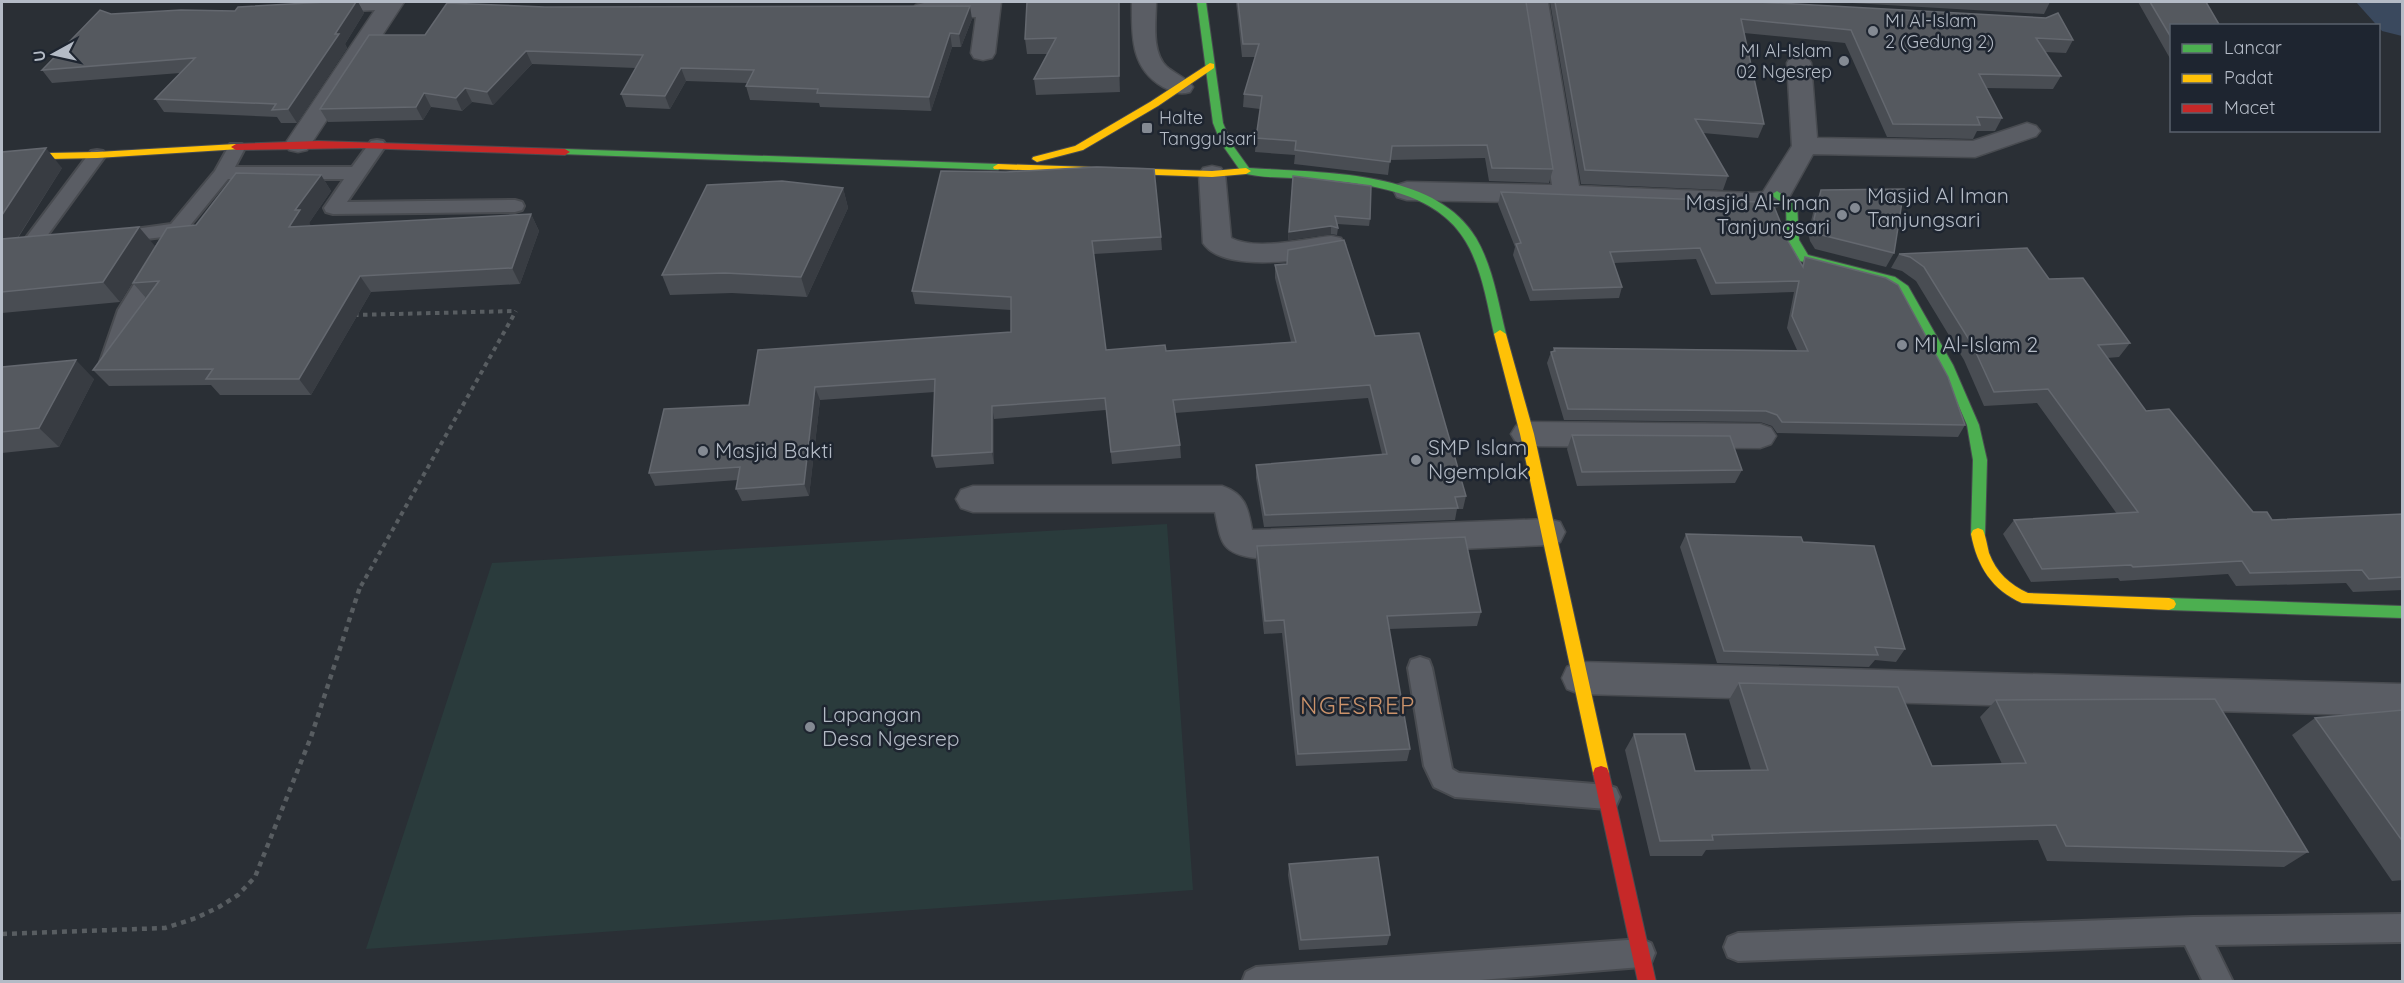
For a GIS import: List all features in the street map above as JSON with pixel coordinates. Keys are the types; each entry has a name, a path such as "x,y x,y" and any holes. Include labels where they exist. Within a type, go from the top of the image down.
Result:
{"main road":[{"path":"1201,2 1218,123 1226,143 1246,171"},
{"path":"972,167 1033,160 1079,148 1121,125 1210,66"},
{"path":"2,157 97,155 298,144 1212,174 1246,171 1358,181 1407,191 1439,206 1467,232 1480,258 1527,434 1647,981"},
{"path":"1777,195 1791,204 1792,243 1796,251 1804,258 1891,280 1904,288 1965,399 1979,448 1981,485 1977,529 1979,546 1984,562 2007,591 2027,599 2403,612"}],"street":[{"path":"297,7 392,2"},
{"path":"298,144 392,2"},
{"path":"1144,2 1145,48 1148,60 1155,71 1181,87"},
{"path":"1536,2 1568,194"},
{"path":"907,10 989,6 983,53"},
{"path":"1407,191 1568,194 1753,202 1771,199 1777,195 1805,146 1799,63"},
{"path":"1805,146 1975,149 2027,131"},
{"path":"1212,174 1217,243 1227,250 1248,253 1331,245"},
{"path":"1527,434 1760,436"},
{"path":"973,500 1222,499 1231,506 1232,526 1236,537 1241,542 1256,544 1548,532"},
{"path":"1580,678 2403,700"}],"lane":[{"path":"378,145 333,208 515,206"},
{"path":"108,369 128,310 177,229 223,173 236,148"},
{"path":"52,244 20,248 97,155"},
{"path":"223,173 358,173"},
{"path":"97,239 177,229"},
{"path":"1420,668 1437,766 1443,778 1455,785 1607,797"},
{"path":"1738,947 2193,930 2403,928"},
{"path":"2193,930 2219,981"},
{"path":"1256,981 1641,952"}],"path":[{"path":"2,934 165,928 196,918 219,907 238,895 255,877 311,737 363,579 516,311 351,315"}],"shaded area":[{"name":"Lapangan Desa Ngesrep","path":"1167,524 1193,890 366,949 492,563"}],"building":[{"path":"356,2 335,34 339,34 288,109 272,110 276,104 155,99 195,58 42,70 100,10 111,14 181,10 235,11 238,7"},
{"path":"1027,2 1119,2 1119,76 1034,79 1056,38 1025,39"},
{"path":"1238,2 1526,2 1553,169 1492,168 1487,145 1392,146 1390,162 1295,150 1296,141 1256,138 1262,96 1244,94 1259,44 1243,44"},
{"path":"1555,2 1758,2 2046,18 2058,13 2073,40 2036,38 2061,76 1979,74 2002,118 1977,117 1980,125 1893,124 1851,30 1741,19 1764,124 1695,119 1728,176 1585,170"},
{"path":"2150,2 2206,2 2219,24 2170,24 2170,36"},
{"path":"447,3 545,7 970,6 959,34 950,33 929,97 817,93 818,89 746,86 754,70 681,68 665,96 621,94 643,55 526,51 487,92 465,88 456,98 424,93 416,107 320,109 369,35 425,35"},
{"path":"46,148 2,215 2,152"},
{"path":"1097,167 1154,169 1161,237 1092,241 1106,350 1165,345 1166,351 1296,342 1275,265 1287,264 1288,250 1344,240 1375,336 1419,333 1466,496 1455,497 1458,508 1265,515 1256,465 1387,454 1370,385 1173,400 1180,445 1111,452 1105,398 992,406 992,452 932,456 935,379 815,387 804,484 736,489 740,467 649,473 664,409 749,405 758,350 1011,332 1011,297 912,291 941,171 1006,172"},
{"path":"236,173 321,175 295,210 300,210 289,227 531,214 512,268 360,276 299,379 206,379 213,369 93,370 159,281 133,283 167,228 196,225"},
{"path":"1293,176 1371,186 1370,219 1335,216 1338,228 1331,226 1289,232"},
{"path":"782,181 843,188 801,277 725,273 662,275 707,185"},
{"path":"1904,189 1894,253 1822,235 1817,227 1814,219 1821,190"},
{"path":"1501,192 1758,202 1771,199 1788,241 1803,267 1805,257 1886,278 1898,285 1948,377 1965,425 1782,422 1777,415 1766,411 1568,409 1551,352 1555,351 1554,348 1808,351 1792,316 1799,281 1716,283 1700,248 1610,252 1622,287 1533,290 1516,244 1521,243"},
{"path":"139,227 103,282 2,292 2,239"},
{"path":"2027,248 2049,279 2083,278 2130,343 2098,345 2146,411 2169,409 2253,512 2267,512 2272,520 2403,514 2403,577 2369,579 2362,570 2250,573 2242,561 2042,569 2014,520 2138,512 2048,389 1994,392 1973,346 1924,267 1910,257 1899,254"},
{"path":"76,360 39,428 2,432 2,367"},
{"path":"1572,435 1730,436 1742,470 1582,472"},
{"path":"1686,534 1801,537 1803,542 1874,546 1905,649 1875,647 1878,655 1724,651"},
{"path":"1465,537 1481,612 1387,616 1410,749 1298,754 1284,620 1265,621 1257,546"},
{"path":"1739,683 1898,687 1932,766 2026,763 1996,700 2215,699 2308,852 2066,846 2056,825 1712,835 1713,840 1660,841 1634,734 1685,734 1695,771 1768,770"},
{"path":"2403,710 2403,842 2315,718"},
{"path":"1378,857 1390,935 1301,940 1289,864"}],"waterway":[{"path":"2384,2 2402,19"}],"traffic: fast":[{"path":"1201,2 1218,123 1226,143 1246,171 1336,177 1369,182 1400,189 1428,201 1452,216 1476,249 1485,273 1500,334"},
{"path":"565,152 998,167"},
{"path":"1777,195 1791,204 1793,240 1804,258 1891,280 1904,289 1947,365 1973,425 1980,460 1978,534"},
{"path":"2169,604 2402,612"}],"traffic: slow":[{"path":"1037,159 1079,148 1154,104 1210,66"},
{"path":"2,157 97,155 236,147"},
{"path":"998,167 1212,174 1246,171"},
{"path":"1500,334 1527,434 1601,773"},
{"path":"1978,534 1987,565 1999,582 2027,599 2169,604"}],"traffic: jam":[{"path":"236,147 360,145 565,152"},
{"path":"1601,773 1647,982"}],"place":[{"name":"MI Al-Islam 2 (Gedung 2)","path":"1873,31"},
{"name":"MI Al-Islam 02 Ngesrep","path":"1844,61"},
{"name":"Halte Tanggulsari","path":"1147,128"},
{"name":"Masjid Al Iman Tanjungsari","path":"1855,208"},
{"name":"Masjid Al-Iman Tanjungsari","path":"1842,215"},
{"name":"MI Al-Islam 2","path":"1902,345"},
{"name":"Masjid Bakti","path":"703,451"},
{"name":"SMP Islam Ngemplak","path":"1416,460"},
{"name":"Lapangan Desa Ngesrep","path":"810,727"}],"district":[{"name":"NGESREP","path":"1358,706"}]}
